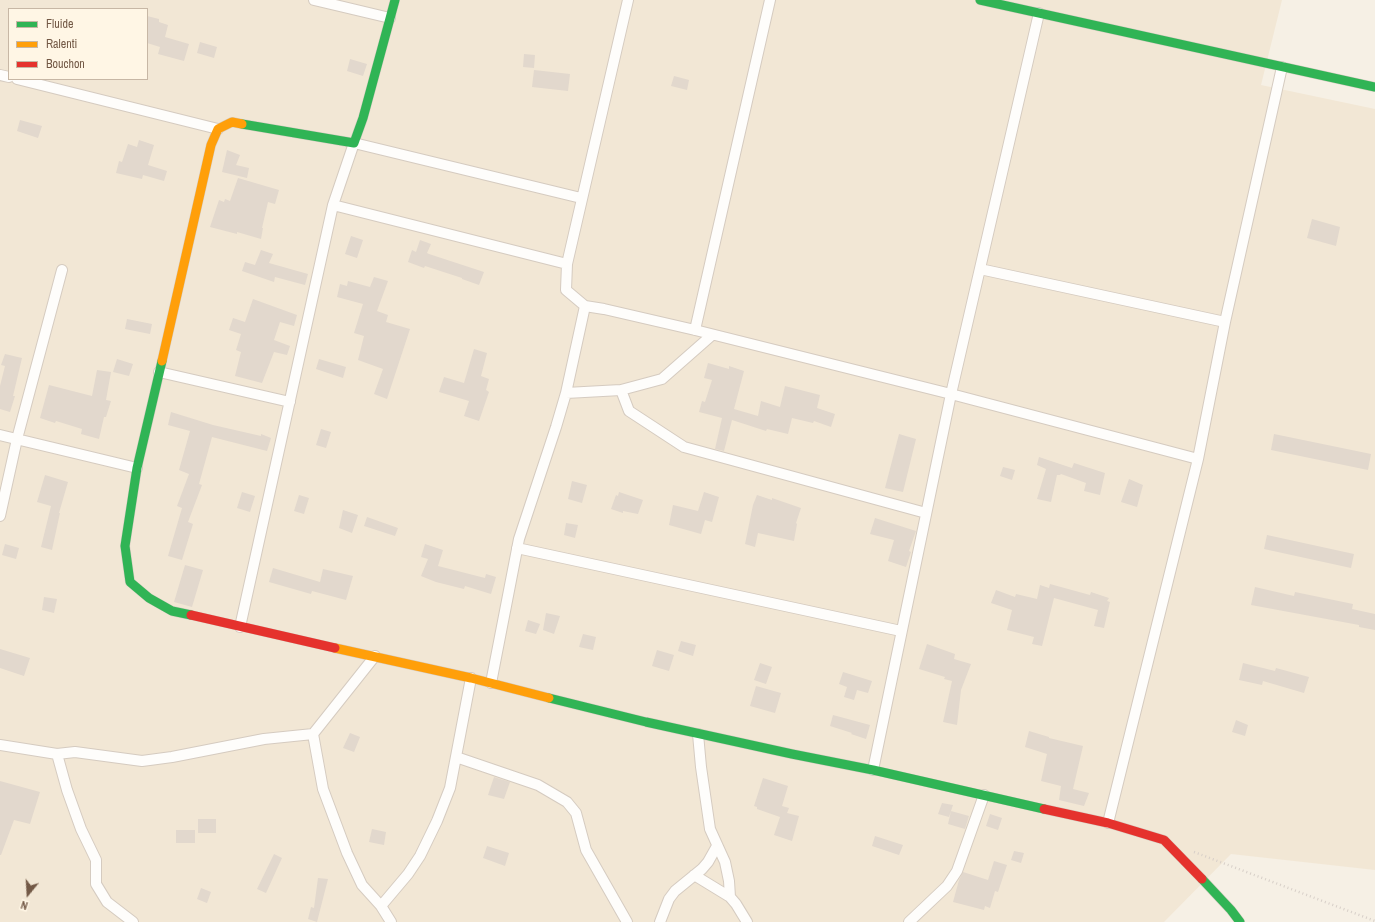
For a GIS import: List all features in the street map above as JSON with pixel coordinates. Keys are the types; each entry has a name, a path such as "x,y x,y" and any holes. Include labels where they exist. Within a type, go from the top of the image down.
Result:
{"main road":[{"path":"395,0 363,118 354,144 232,122 218,129 211,145 137,468 125,546 130,582 149,598 172,611 471,678 698,734 873,770 1108,823 1164,840 1231,910 1240,922"},
{"path":"980,0 1375,87"}],"street":[{"path":"314,0 390,18"},
{"path":"628,0 581,198 567,264 566,290 585,306 696,330 951,394 1198,459"},
{"path":"696,330 770,0"},
{"path":"873,770 951,394 1039,13"},
{"path":"1108,823 1198,459 1225,322 1282,67"},
{"path":"21,80 218,129"},
{"path":"240,627 333,205 354,144 581,198"},
{"path":"333,205 567,264"},
{"path":"980,269 1225,322"},
{"path":"0,516 17,439 62,270"},
{"path":"491,683 517,548 566,393 585,306"},
{"path":"566,393 621,390 662,379 712,335"},
{"path":"159,372 290,402"},
{"path":"621,390 629,411 684,447 926,513"},
{"path":"0,435 137,468"},
{"path":"517,548 901,631"},
{"path":"0,745 57,754 75,752 142,761 172,757 264,739 313,734 375,656"},
{"path":"381,906 408,874 428,840 450,788 471,678"},
{"path":"313,734 323,789 337,828 362,885 381,906 391,922"},
{"path":"698,734 699,754 710,829 725,862 729,881 730,898"},
{"path":"57,754 67,790 81,829 96,860 96,884 107,902 133,922"},
{"path":"456,757 538,785 567,802 576,813 586,850 627,922"},
{"path":"909,922 947,886 957,871 984,795"},
{"path":"660,922 669,899 675,891 708,862 717,846"},
{"path":"694,875 730,898 736,904 747,922"}],"path":[{"path":"1193,852 1375,921"}],"shaded area":[{"path":"0,0 1282,0 1261,85 1375,109 1375,870 1231,854 1164,922 0,922"}],"building":[{"path":"148,16 159,19 159,22 168,25 165,37 189,44 184,61 158,54 160,47 148,43"},
{"path":"200,42 217,47 214,58 197,53"},
{"path":"524,54 535,55 534,68 523,67"},
{"path":"350,59 367,64 363,76 347,71"},
{"path":"534,70 570,74 568,91 532,87"},
{"path":"674,76 689,80 687,90 671,86"},
{"path":"20,120 42,126 38,138 17,131"},
{"path":"139,140 154,145 148,165 167,171 164,181 143,175 142,179 116,173 119,161 122,162 128,144 137,147"},
{"path":"227,150 240,155 236,165 249,168 247,178 222,172"},
{"path":"238,178 279,190 275,204 268,202 261,239 237,232 237,234 210,227 219,200 224,202 225,199 230,201"},
{"path":"1312,219 1340,227 1336,246 1307,238"},
{"path":"351,236 363,240 357,258 345,254"},
{"path":"420,240 431,244 427,253 429,254 484,272 479,285 425,266 424,268 408,262 412,250 416,252"},
{"path":"261,250 273,254 269,263 308,274 305,285 275,277 274,282 242,271 245,262 255,265"},
{"path":"374,277 388,281 377,311 388,315 386,322 410,329 387,399 374,394 383,369 358,360 364,336 354,333 363,304 337,297 340,284 347,286 348,281 370,287"},
{"path":"253,299 297,315 294,326 280,322 274,340 290,346 287,355 274,352 262,383 235,376 241,352 236,350 241,334 229,330 233,318 245,322"},
{"path":"127,319 152,324 150,334 125,329"},
{"path":"474,349 487,353 481,376 489,379 486,390 489,392 479,421 464,416 469,401 439,392 444,377 464,383"},
{"path":"5,354 22,358 13,396 15,396 10,412 0,409 0,386 5,366 1,365"},
{"path":"117,359 133,364 129,376 113,372"},
{"path":"319,359 346,367 343,378 316,369"},
{"path":"708,363 729,369 729,366 744,371 734,409 758,416 761,401 780,407 785,386 820,395 817,408 835,414 831,427 814,421 813,423 792,418 788,434 767,429 766,431 732,420 724,451 715,449 722,418 699,412 702,401 705,402 712,380 704,378"},
{"path":"97,370 111,372 106,400 111,401 106,417 104,417 99,439 81,434 82,429 40,418 49,385 92,396"},
{"path":"171,412 213,425 261,436 261,434 271,438 267,451 212,437 199,484 202,485 188,522 193,524 182,560 168,556 182,508 177,506 189,474 179,470 190,431 168,425"},
{"path":"321,429 331,432 326,448 316,445"},
{"path":"899,434 916,439 903,492 885,488"},
{"path":"1274,434 1371,454 1368,470 1271,450"},
{"path":"1039,457 1072,468 1074,463 1105,473 1100,495 1084,491 1086,483 1061,474 1057,475 1051,502 1037,499 1046,469 1037,465"},
{"path":"1003,467 1015,470 1012,480 1000,476"},
{"path":"45,475 68,482 59,513 52,550 41,547 51,506 37,502"},
{"path":"1129,479 1143,485 1137,507 1121,502"},
{"path":"572,481 587,485 582,503 568,499"},
{"path":"242,492 255,496 250,512 237,508"},
{"path":"619,492 643,500 638,514 623,511 623,513 611,509 616,495 618,496"},
{"path":"704,492 719,497 712,522 705,520 701,534 669,525 673,505 698,511"},
{"path":"299,495 309,498 304,514 294,511"},
{"path":"757,495 772,500 772,498 801,508 796,523 794,541 758,533 755,547 745,544 753,505"},
{"path":"343,510 358,515 352,533 339,528"},
{"path":"367,517 398,528 395,536 364,526"},
{"path":"875,518 916,531 909,551 911,552 906,567 888,561 894,540 870,534"},
{"path":"566,523 578,525 575,538 564,535"},
{"path":"1267,535 1354,554 1351,568 1264,549"},
{"path":"5,544 19,548 16,559 2,555"},
{"path":"425,544 443,550 438,566 485,578 486,574 496,577 491,594 465,586 464,589 436,582 421,576 428,559 421,557"},
{"path":"185,565 203,570 192,607 174,602"},
{"path":"273,568 320,582 323,569 353,576 346,600 312,591 311,594 269,582"},
{"path":"1050,584 1090,595 1091,592 1109,598 1107,601 1110,602 1104,628 1094,626 1098,610 1054,598 1042,646 1032,644 1034,637 1007,630 1012,610 991,603 996,590 1015,597 1016,594 1037,599 1040,585 1049,588"},
{"path":"1255,587 1294,596 1295,592 1353,604 1352,609 1375,614 1375,630 1359,627 1359,625 1251,605"},
{"path":"44,597 57,599 54,613 42,610"},
{"path":"546,613 560,616 554,634 543,630"},
{"path":"528,620 540,624 536,634 525,631"},
{"path":"583,634 596,637 593,650 579,647"},
{"path":"681,641 696,645 693,656 678,651"},
{"path":"927,644 955,654 954,659 971,664 961,690 957,725 943,722 952,681 944,679 945,677 919,669"},
{"path":"0,649 30,658 24,676 0,668"},
{"path":"657,650 674,655 669,671 652,666"},
{"path":"760,663 772,667 766,684 754,680"},
{"path":"1243,663 1275,671 1276,668 1309,677 1304,693 1263,681 1262,685 1239,680"},
{"path":"843,672 872,681 868,693 857,690 854,700 844,697 847,687 839,684"},
{"path":"756,686 781,693 775,713 750,706"},
{"path":"833,715 870,725 866,739 830,726"},
{"path":"1236,720 1248,725 1245,736 1232,732"},
{"path":"1029,731 1049,738 1083,746 1073,789 1089,793 1084,806 1059,800 1061,786 1041,781 1047,754 1025,747"},
{"path":"350,733 360,737 354,752 343,748"},
{"path":"494,777 510,782 504,799 488,795"},
{"path":"763,778 788,786 782,806 789,808 787,813 799,816 792,841 774,835 780,817 757,809 757,807 754,806"},
{"path":"0,781 40,792 30,824 14,820 1,855 0,855"},
{"path":"942,803 953,805 949,817 938,814"},
{"path":"951,811 969,816 965,829 948,824"},
{"path":"990,814 1002,818 998,830 986,826"},
{"path":"198,819 216,819 216,833 198,833"},
{"path":"372,829 386,832 384,845 369,842"},
{"path":"176,830 195,830 195,843 176,843"},
{"path":"875,836 903,845 899,855 872,846"},
{"path":"487,846 509,853 505,866 483,858"},
{"path":"1014,851 1024,853 1021,863 1011,860"},
{"path":"274,854 282,858 266,893 257,889"},
{"path":"994,861 1007,865 998,892 995,891 990,908 985,906 984,910 953,902 959,880 963,872 988,880"},
{"path":"318,878 328,879 317,922 308,919 311,907 314,908"},
{"path":"201,888 211,892 207,903 197,899"}],"traffic: fast":[{"path":"242,124 354,143 363,118 395,0"},
{"path":"980,0 1375,87"},
{"path":"162,361 137,468 125,546 130,582 149,598 172,611 191,615"},
{"path":"549,698 646,722 873,770 1044,809"},
{"path":"1202,879 1231,910 1240,922"}],"traffic: slow":[{"path":"162,361 211,145 218,129 232,122 242,124"},
{"path":"335,648 471,678 549,698"}],"traffic: jam":[{"path":"191,615 335,648"},
{"path":"1044,809 1108,823 1164,840 1202,879"}]}
